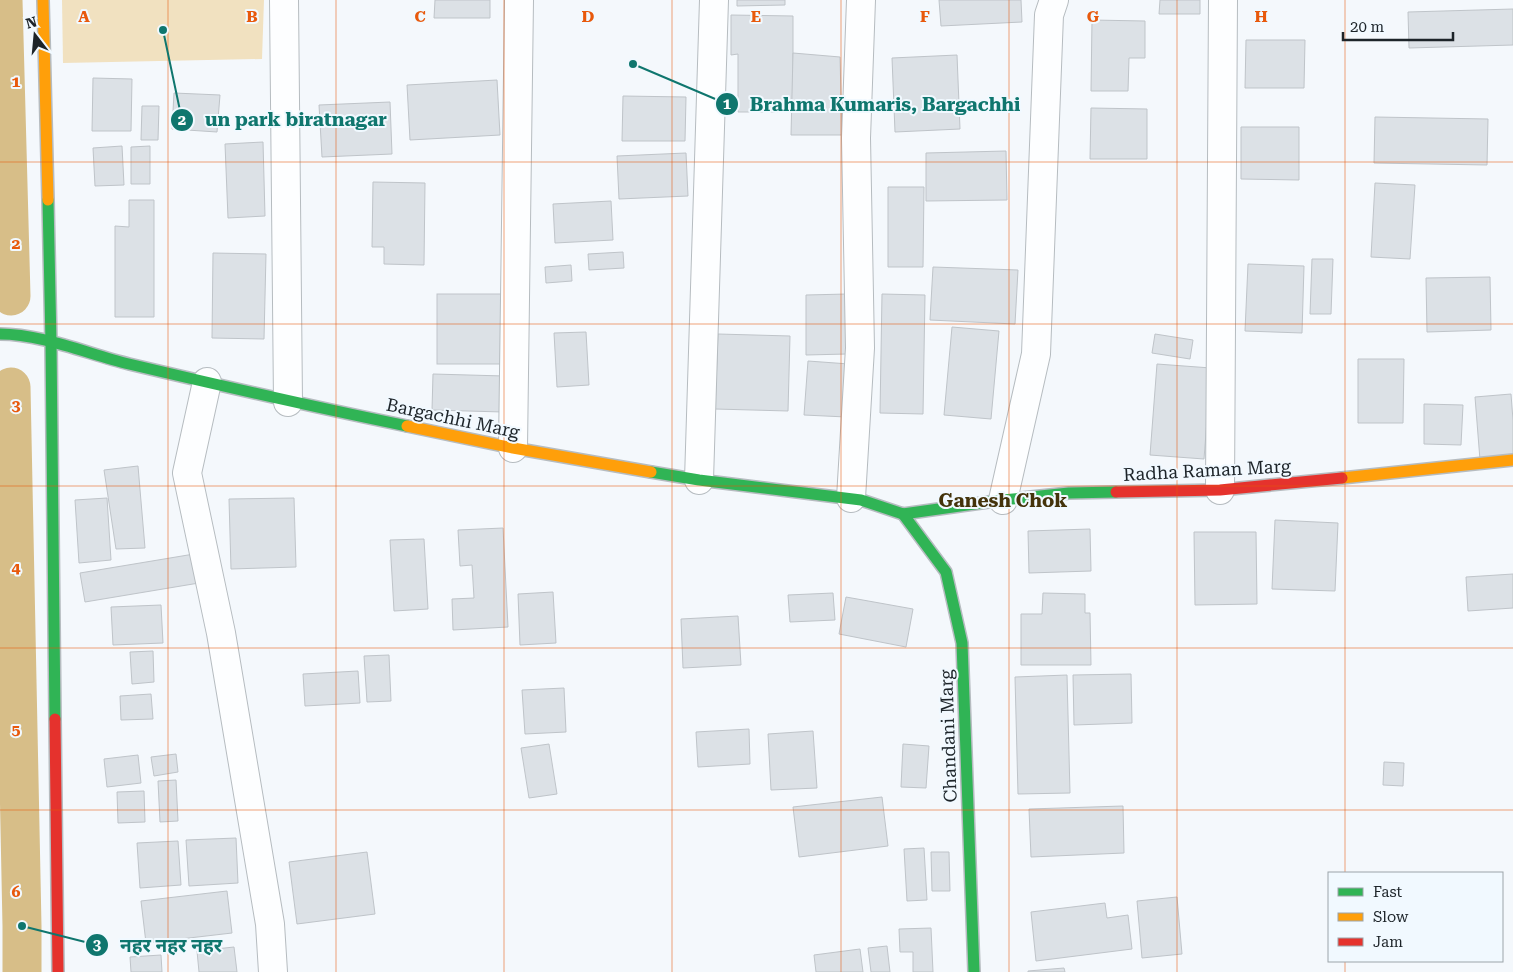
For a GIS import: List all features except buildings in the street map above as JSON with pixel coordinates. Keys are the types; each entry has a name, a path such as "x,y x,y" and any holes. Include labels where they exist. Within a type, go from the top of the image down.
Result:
{"street":[{"path":"43,0 51,343 58,972"},
{"path":"284,0 288,402"},
{"path":"513,448 519,0"},
{"path":"699,480 714,0"},
{"path":"851,498 860,348 856,138 861,0"},
{"path":"1003,500 1036,354 1048,15 1054,0"},
{"path":"1220,490 1223,0"},
{"name":"Bargachhi Marg","path":"0,334 21,334 288,402 513,448 699,480 851,498 903,514"},
{"path":"207,382 187,473 221,633 270,924 273,972"},
{"name":"Radha Raman Marg","path":"903,514 1070,493 1220,490 1513,460"},
{"name":"Chandani Marg","path":"903,514 946,572 962,643 974,972"}],"shaded area":[{"path":"62,0 264,0 262,59 63,63"}],"waterway":[{"path":"3,0 11,296"},
{"path":"11,387 22,972"}],"traffic: fast":[{"path":"48,200 55,719"},
{"path":"0,334 32,337 129,364 407,426"},
{"path":"651,472 699,480 861,500 903,514 1069,493 1116,492"},
{"path":"903,514 946,572 962,643 974,972"}],"traffic: slow":[{"path":"43,0 48,200"},
{"path":"407,426 513,448 651,472"},
{"path":"1342,478 1513,460"}],"traffic: jam":[{"path":"1116,492 1220,490 1342,478"},
{"path":"55,719 58,972"}],"place":[{"name":"un park biratnagar","path":"163,30"},
{"name":"Brahma Kumaris, Bargachhi","path":"633,64"},
{"name":"नहर नहर नहर","path":"22,926"}],"district":[{"name":"Ganesh Chok","path":"1003,500"}]}
